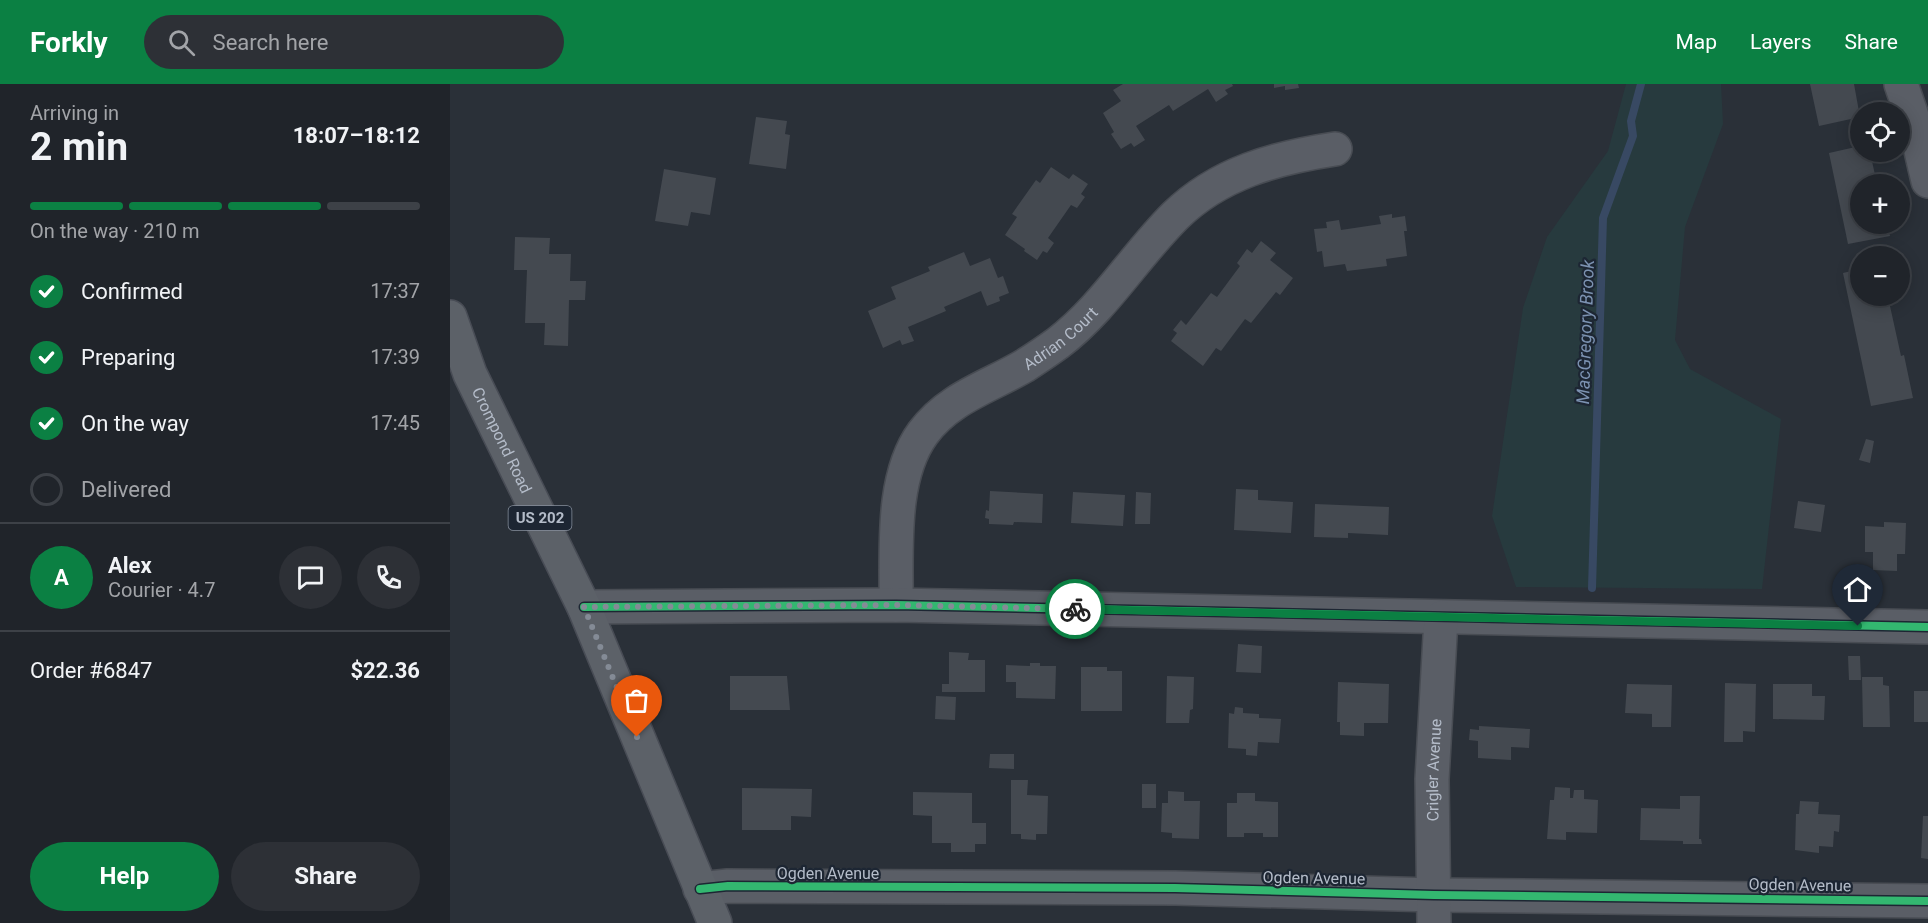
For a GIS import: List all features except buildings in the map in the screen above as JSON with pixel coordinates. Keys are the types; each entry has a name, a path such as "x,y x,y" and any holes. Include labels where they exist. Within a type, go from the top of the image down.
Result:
{"main road":[{"name":"Crompond Road","path":"450,316 470,374 584,607 716,923"}],"street":[{"path":"1901,84 1915,125 1928,181"},
{"name":"Adrian Court","path":"896,605 900,492 909,460 922,434 942,412 965,396 1024,366 1059,342 1120,281 1175,216 1203,192 1236,174 1267,162 1335,149"},
{"path":"584,607 896,605 1928,627"},
{"name":"Crigler Avenue","path":"1434,909 1432,778 1441,618"},
{"name":"Ogden Avenue","path":"700,889 728,886 1164,888 1434,909 1928,901"}],"green space":[{"path":"1626,84 1721,84 1723,124 1685,227 1675,340 1690,369 1781,419 1762,589 1516,587 1492,516 1523,308 1547,237 1608,151"}],"waterway":[{"name":"MacGregory Brook","path":"1592,588 1603,218 1633,136 1631,121 1641,84"}],"cycle path":[{"path":"584,607 896,605 1928,627"},
{"path":"700,889 728,886 1175,888 1434,895 1928,901"}],"way so far":[{"path":"637,737 584,607 896,605 1075,609"}],"route":[{"path":"1075,609 1858,626"}]}
